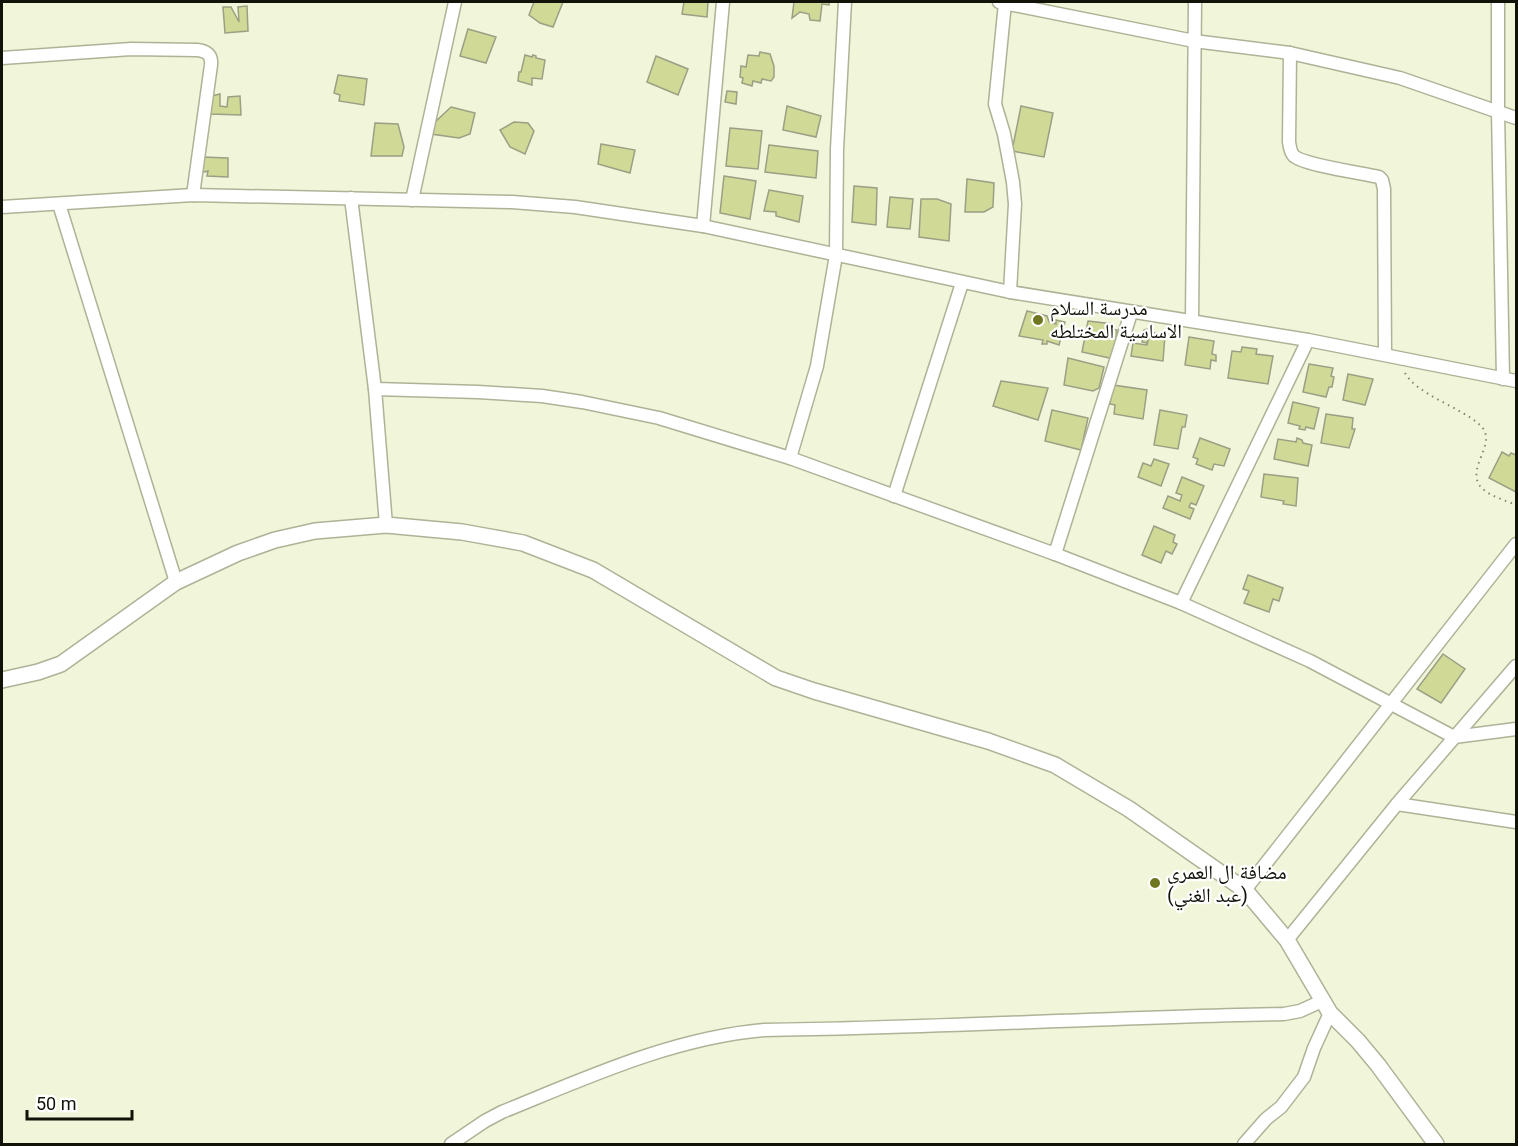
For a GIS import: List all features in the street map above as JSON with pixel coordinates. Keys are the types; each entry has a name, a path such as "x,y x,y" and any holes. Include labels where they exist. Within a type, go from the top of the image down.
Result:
{"street":[{"path":"412,200 455,2"},
{"path":"703,225 723,2"},
{"path":"790,458 817,366 836,255 837,148 845,2"},
{"path":"1010,292 1015,214 1014,182 995,104 1002,2 1194,41 1290,53 1400,78 1516,118"},
{"path":"1192,320 1195,2"},
{"path":"1498,2 1503,379"},
{"path":"2,58 131,49 197,50 207,53 210,56 211,65 194,195"},
{"path":"1290,53 1290,151 1294,156 1310,162 1379,177 1382,180 1384,189 1385,354"},
{"path":"2,207 194,195 539,203 703,225 962,283 1131,313 1192,320 1308,340 1516,381"},
{"path":"351,198 375,389 386,525"},
{"path":"59,204 176,582"},
{"path":"894,496 962,283"},
{"path":"1055,554 1131,313"},
{"path":"1181,603 1308,340"},
{"path":"375,389 542,396 659,418 790,458 1055,554 1181,603 1310,662 1393,703 1454,737 1516,729"},
{"path":"2,680 61,664 176,582 238,553 275,540 315,531 386,525 497,537 554,554 593,570 739,658 782,681 988,741 1054,765 1129,809 1245,890 1287,940 1326,1007 1378,1065 1434,1144"},
{"path":"1245,890 1516,544"},
{"path":"1287,940 1397,804 1516,666"},
{"path":"1397,804 1516,822"},
{"path":"451,1144 484,1121 502,1112 626,1063 678,1046 749,1031 1284,1014 1326,1007"},
{"path":"1244,1144 1295,1092 1304,1077 1326,1007"}],"path":[{"path":"1405,358 1407,378 1481,426 1486,435 1486,444 1478,464 1477,480 1487,492 1516,504"}],"building":[{"path":"534,2 563,2 553,27 540,23 529,15"},
{"path":"684,2 708,2 707,17 682,14"},
{"path":"794,2 829,2 829,5 822,4 820,21 810,20 809,14 800,12 792,18"},
{"path":"247,6 248,31 225,33 223,7 231,7 239,22 238,7"},
{"path":"468,29 496,37 486,63 460,56"},
{"path":"760,52 770,54 774,66 774,77 771,81 762,79 761,83 753,81 752,86 742,83 741,66 746,67 748,55 759,56"},
{"path":"525,55 532,57 533,55 545,60 542,79 532,78 532,85 518,81"},
{"path":"656,56 688,69 678,95 647,82"},
{"path":"338,75 367,79 364,105 339,101 340,95 334,93"},
{"path":"727,91 737,92 736,104 725,102"},
{"path":"220,94 220,106 227,107 228,97 240,96 241,115 210,114 211,96"},
{"path":"787,106 821,116 816,137 783,130"},
{"path":"1021,106 1053,113 1044,157 1012,151"},
{"path":"451,107 475,113 470,134 459,138 431,134 433,124"},
{"path":"514,122 528,123 534,131 525,154 510,147 500,130"},
{"path":"375,123 398,124 404,147 402,156 371,156"},
{"path":"730,128 762,131 758,169 726,166"},
{"path":"601,144 635,150 630,173 598,164"},
{"path":"769,145 818,151 816,178 765,172"},
{"path":"202,157 228,158 228,177 207,176 208,171 199,173"},
{"path":"724,176 756,181 750,219 720,213"},
{"path":"967,179 994,183 993,207 984,212 965,212"},
{"path":"854,186 877,188 876,225 852,222"},
{"path":"769,190 803,196 799,222 776,216 776,212 764,211"},
{"path":"890,197 913,199 910,229 887,227"},
{"path":"921,199 937,199 951,204 949,241 919,237"},
{"path":"1027,311 1047,316 1049,322 1056,324 1056,320 1065,322 1059,345 1047,341 1047,344 1042,344 1043,340 1019,336"},
{"path":"1088,321 1113,324 1112,329 1117,330 1114,359 1082,352"},
{"path":"1144,330 1149,331 1147,343 1142,342"},
{"path":"1150,332 1165,335 1163,361 1131,356 1133,343 1147,345"},
{"path":"1189,337 1214,341 1212,354 1216,355 1216,361 1211,360 1210,369 1185,365"},
{"path":"1242,347 1257,349 1256,354 1273,356 1268,384 1228,378 1232,351 1241,352"},
{"path":"1068,358 1104,367 1099,388 1093,391 1064,385"},
{"path":"1309,364 1333,368 1332,387 1329,387 1326,397 1303,392"},
{"path":"1348,374 1373,379 1365,405 1343,400"},
{"path":"1001,381 1048,388 1038,420 993,406"},
{"path":"1113,385 1147,390 1143,419 1114,414 1115,405 1110,404"},
{"path":"1293,402 1319,408 1314,429 1306,427 1305,430 1299,429 1300,426 1288,423"},
{"path":"1052,410 1088,418 1081,450 1045,441"},
{"path":"1160,410 1187,415 1178,449 1154,445"},
{"path":"1326,414 1353,418 1352,429 1355,429 1349,448 1321,443"},
{"path":"1200,438 1230,449 1224,466 1214,464 1212,470 1196,464 1198,459 1193,457"},
{"path":"1297,438 1303,443 1312,445 1308,466 1274,459 1278,439 1296,442"},
{"path":"1502,452 1509,456 1511,453 1516,455 1516,492 1489,478"},
{"path":"1154,459 1169,464 1161,486 1138,477 1143,463 1151,466"},
{"path":"1264,474 1298,478 1296,506 1283,504 1284,501 1261,497"},
{"path":"1182,477 1204,486 1196,505 1191,503 1189,507 1194,509 1190,519 1163,508 1168,496 1180,501 1182,495 1176,493"},
{"path":"1154,526 1175,535 1173,542 1177,544 1172,554 1166,551 1161,563 1142,555"},
{"path":"1248,575 1283,588 1279,601 1273,599 1269,612 1244,603 1249,591 1243,589"},
{"path":"1443,654 1465,669 1441,703 1417,689"}],"place":[{"name":"مدرسة السلام الاساسية المختلطه","path":"1038,320"},
{"name":"مضافة ال العمري (عبد الغني)","path":"1155,883"}]}
